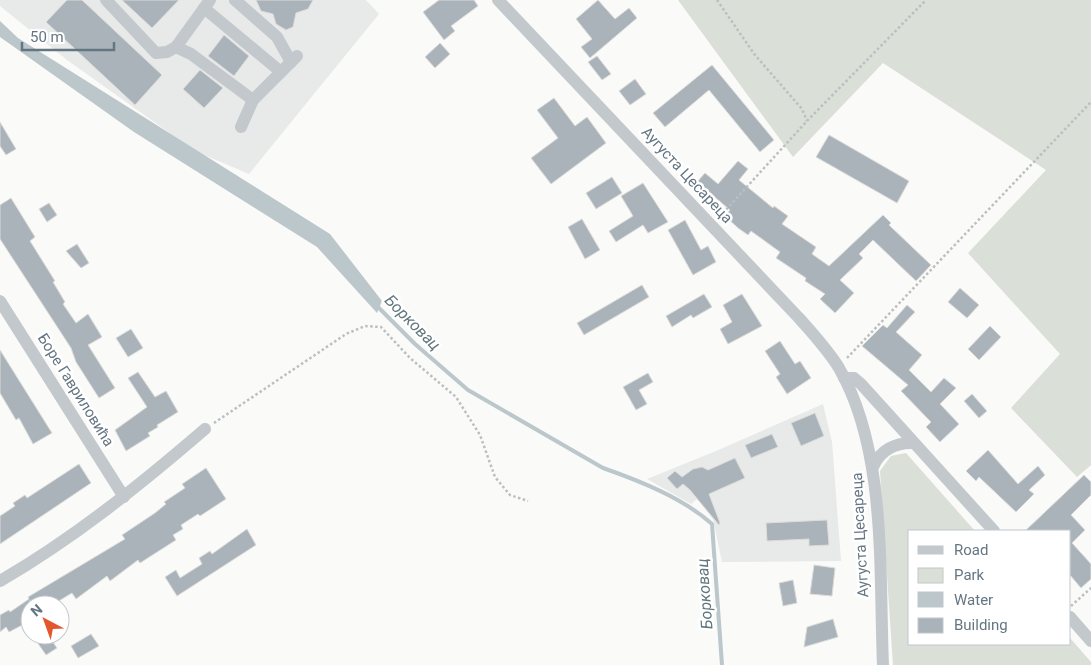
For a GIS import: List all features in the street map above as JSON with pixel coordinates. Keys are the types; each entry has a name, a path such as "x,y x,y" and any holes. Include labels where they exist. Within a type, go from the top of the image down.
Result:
{"street":[{"path":"106,0 156,52 167,52 176,47 207,4 281,72"},
{"path":"235,0 277,37 294,59 253,100 241,127"},
{"name":"Аугуста Цесареца","path":"498,0 809,329 842,374 861,419 873,467 883,665"},
{"path":"176,47 191,54 253,100"},
{"name":"Боре Гавриловића","path":"0,301 124,497"},
{"name":"Аугуста Цесареца","path":"842,374 854,378 861,384 993,530"},
{"path":"0,581 41,557 124,497 205,429"},
{"path":"873,467 887,449 900,444 914,444"},
{"path":"1071,618 1091,641"}],"path":[{"path":"717,0 755,55 802,109 807,121"},
{"path":"707,220 723,213 807,121 926,0"},
{"path":"842,374 856,347 1091,102"},
{"path":"205,429 338,339 356,329 373,325 386,330 410,358 456,397 480,435 495,477 510,495 528,501"},
{"path":"1071,606 1091,588"}],"shaded area":[{"path":"0,0 366,0 379,14 249,174 195,151 67,60 0,6"},
{"path":"823,404 832,442 841,561 722,562 713,519 697,499 691,504 647,479 716,451"}],"green space":[{"path":"678,0 1091,0 1091,465 1077,477 1011,408 1060,354 968,253 1046,170 883,63 793,157"},
{"path":"906,453 974,530 908,530 908,645 1071,645 1071,639 1091,662 1091,665 893,665 880,471 891,456"}],"water":[{"path":"0,21 18,38 330,234 382,301 377,313 317,247 134,132 0,37"}],"building":[{"path":"67,0 82,0 162,75 135,105 46,22"},
{"path":"122,0 179,0 152,28"},
{"path":"256,0 313,0 308,9 296,13 293,27 286,30 276,24 273,14 261,11"},
{"path":"439,0 474,0 478,6 451,26 455,31 444,40 423,12"},
{"path":"598,0 615,19 629,8 637,18 590,58 581,47 592,39 576,19"},
{"path":"224,35 249,56 234,76 208,56"},
{"path":"440,43 450,54 435,68 425,57"},
{"path":"597,56 611,74 602,80 588,62"},
{"path":"712,65 774,140 760,152 709,90 665,127 653,113"},
{"path":"200,70 223,88 204,108 183,89"},
{"path":"635,79 646,94 630,105 619,91"},
{"path":"554,98 575,126 587,117 606,143 551,184 531,158 558,138 537,110"},
{"path":"0,122 16,149 6,155 0,146"},
{"path":"829,135 909,181 897,203 816,157"},
{"path":"738,161 748,169 739,180 773,208 774,206 788,216 782,224 816,247 812,254 829,266 883,215 891,223 889,225 931,265 916,281 873,240 859,254 863,258 840,280 854,293 835,313 820,299 825,294 805,281 806,278 776,258 780,252 751,231 748,235 738,228 725,216 730,210 697,182 705,173 718,184"},
{"path":"612,177 622,193 596,209 586,193"},
{"path":"643,183 668,222 648,233 643,225 616,242 609,231 633,216 621,196"},
{"path":"11,198 35,237 30,241 55,281 53,282 65,302 63,304 76,323 88,314 102,337 88,345 115,388 99,398 76,362 71,348 0,239 0,205"},
{"path":"49,203 57,215 47,222 39,209"},
{"path":"582,219 600,250 585,259 568,227"},
{"path":"685,220 701,250 708,246 716,262 693,275 668,230"},
{"path":"77,244 89,263 81,268 66,251"},
{"path":"642,285 649,297 584,335 577,323"},
{"path":"960,288 979,305 967,318 948,302"},
{"path":"704,294 712,307 693,318 691,315 672,327 666,316"},
{"path":"742,294 762,326 728,344 720,329 732,322 723,305"},
{"path":"907,305 915,312 896,332 922,355 909,370 931,392 944,378 956,388 940,404 959,424 940,442 926,427 931,422 901,391 908,385 862,346 883,325 887,328"},
{"path":"990,326 1001,337 979,360 968,349"},
{"path":"131,329 143,348 128,357 116,338"},
{"path":"780,341 795,364 800,361 811,378 787,394 776,377 780,374 765,351"},
{"path":"0,350 52,433 33,444 19,418 16,420 0,393"},
{"path":"138,372 155,397 166,391 178,412 157,425 158,427 148,433 150,436 126,451 115,430 147,407 128,378"},
{"path":"648,373 653,382 639,390 647,404 636,410 623,387"},
{"path":"972,394 987,411 979,418 964,401"},
{"path":"815,413 824,436 801,446 791,423"},
{"path":"772,434 778,447 751,458 745,445"},
{"path":"988,450 1018,484 1038,466 1045,475 1029,490 1034,494 1016,512 979,477 976,481 966,471"},
{"path":"735,458 745,478 709,494 720,523 719,525 690,490 683,484 677,489 667,478 675,471 682,477 693,469 702,467 708,470"},
{"path":"79,464 91,483 0,544 0,516 15,506 13,503 25,495 27,498"},
{"path":"206,468 226,499 200,516 198,514 181,525 183,529 173,535 176,540 140,563 138,560 110,581 107,576 76,599 72,593 69,595 31,595 125,539 122,535 155,513 166,504 164,502 185,488 182,484"},
{"path":"1084,475 1091,482 1091,495 1071,515 1085,530 1072,543 1091,564 1091,579 1081,588 1071,576 1071,530 1026,530"},
{"path":"827,520 829,545 809,546 809,539 767,541 766,523"},
{"path":"247,529 256,545 177,596 165,577 176,570 180,578 202,564 199,558 210,551 212,554"},
{"path":"814,565 835,568 832,596 810,594"},
{"path":"793,580 797,603 783,606 779,583"},
{"path":"20,605 20,626 9,632 6,627 0,632 0,615 9,610 10,612"},
{"path":"833,619 838,637 804,647 807,627"},
{"path":"91,634 99,646 78,658 71,646"},
{"path":"39,645 55,645 57,648 46,655"}],"waterway":[{"name":"Борковац","path":"377,306 415,344 468,390 603,468 675,498 712,524 722,665"}]}
